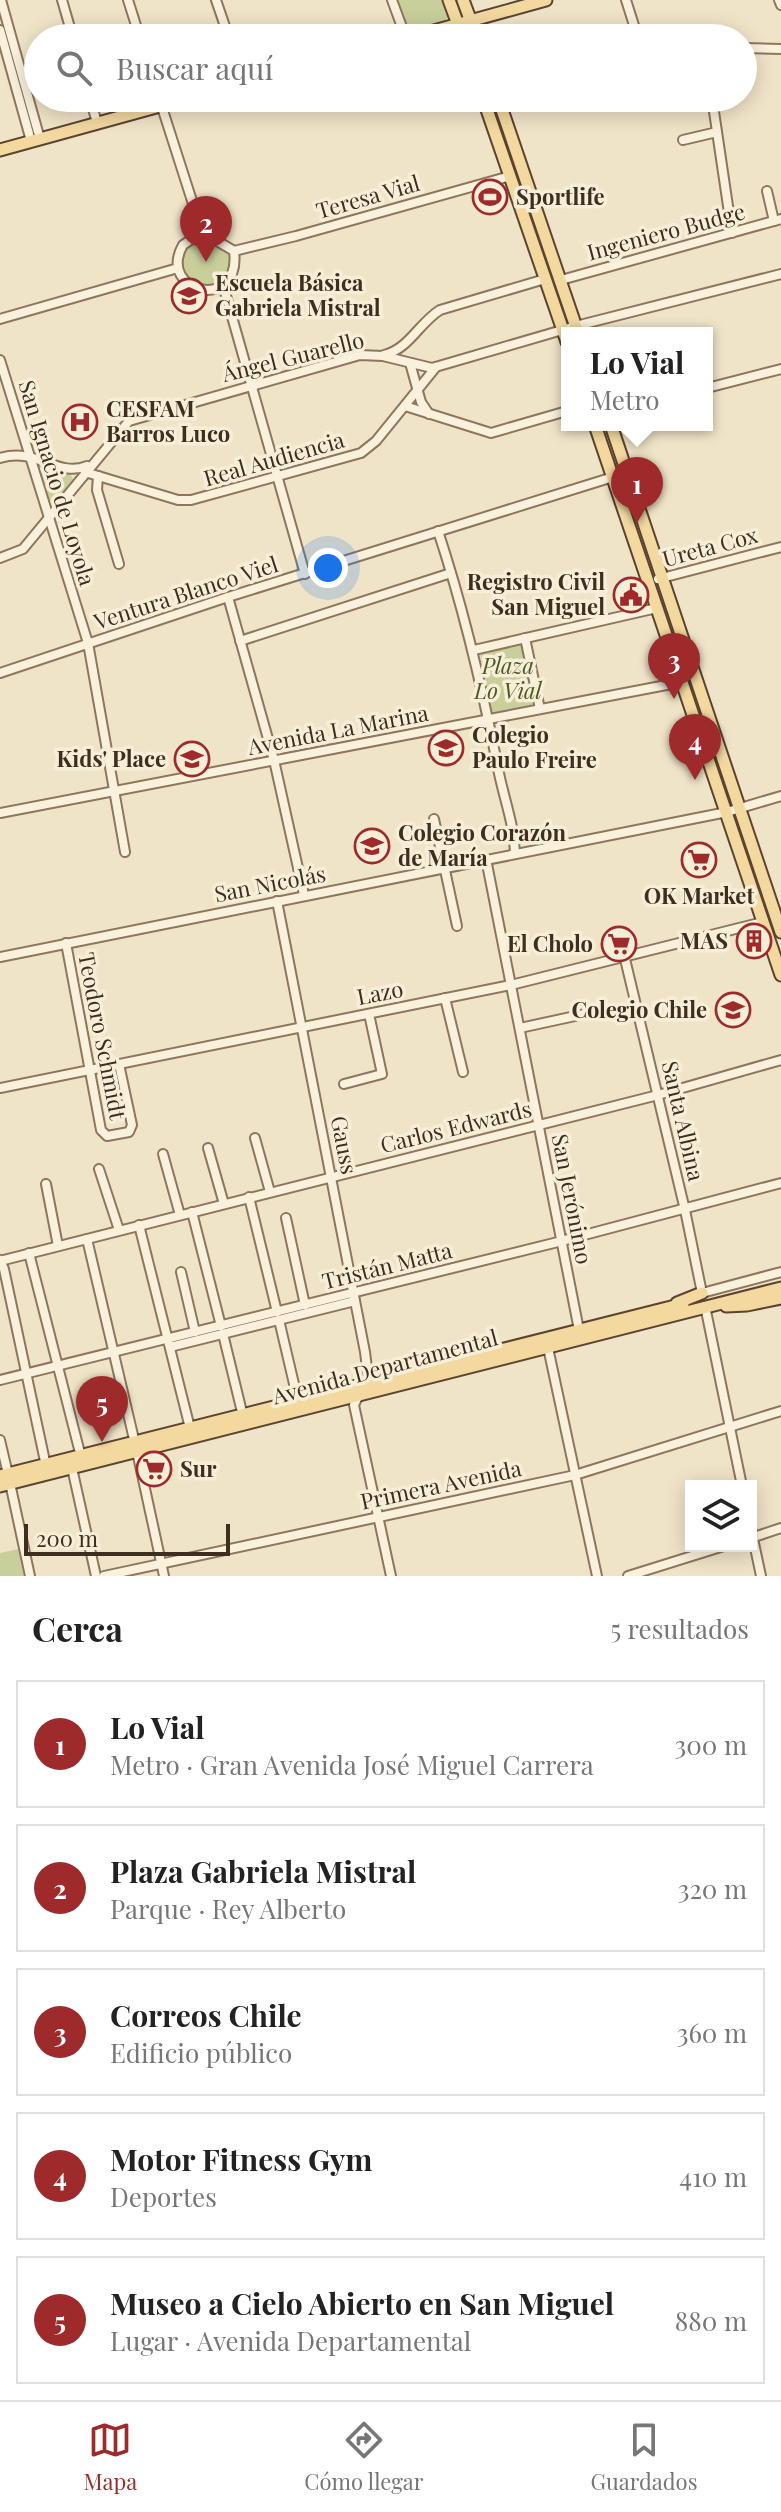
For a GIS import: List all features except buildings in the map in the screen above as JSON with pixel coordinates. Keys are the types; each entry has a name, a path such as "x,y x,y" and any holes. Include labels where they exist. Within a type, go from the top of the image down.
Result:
{"main road":[{"path":"449,0 458,24"},
{"path":"463,0 472,24"},
{"path":"461,24 546,0"},
{"path":"0,150 130,112"},
{"path":"488,112 562,327"},
{"path":"503,112 576,327"},
{"path":"510,176 526,182"},
{"path":"597,431 781,975"},
{"path":"613,431 781,932"},
{"name":"Avenida Departamental","path":"547,1342 579,1330 781,1281"},
{"name":"Avenida Departamental","path":"46,1469 72,1468 135,1443 781,1288"},
{"path":"660,1309 702,1293"},
{"path":"705,1306 747,1305 781,1298"},
{"name":"Avenida Departamental","path":"4,1480 190,1428 298,1401 361,1390"}],"street":[{"path":"1,0 24,92"},
{"path":"62,0 69,24"},
{"path":"128,0 136,24"},
{"path":"216,0 224,24"},
{"path":"392,0 401,24"},
{"path":"626,0 634,24"},
{"path":"0,30 24,103"},
{"path":"757,48 781,49"},
{"path":"27,112 36,140"},
{"path":"29,112 36,140"},
{"path":"94,112 97,123"},
{"path":"163,112 202,232 234,251 233,273 223,285 208,291 195,288 185,281 178,268 183,245 202,232"},
{"path":"714,112 732,233"},
{"path":"683,140 717,132"},
{"name":"Teresa Vial","path":"234,251 510,176"},
{"path":"767,191 778,220"},
{"name":"Ingeniero Budge","path":"561,280 778,220"},
{"path":"0,319 178,268"},
{"path":"588,327 781,274"},
{"name":"Ángel Guarello","path":"383,356 403,347 440,310 545,279"},
{"path":"223,285 305,574"},
{"path":"437,367 561,337"},
{"name":"Ángel Guarello","path":"85,472 129,421 360,355 383,356 429,368 437,367"},
{"name":"San Ignacio de Loyola","path":"0,360 88,643 125,852"},
{"path":"410,363 421,402 429,414"},
{"name":"Real Audiencia","path":"85,472 185,501 361,453 376,441 437,367"},
{"path":"713,386 781,369"},
{"path":"405,406 491,433 561,413"},
{"path":"0,458 28,455 69,470 74,474 76,483"},
{"path":"69,470 81,469 94,460 110,480"},
{"path":"0,558 23,549 85,472"},
{"path":"98,476 97,490 119,564"},
{"name":"Ventura Blanco Viel","path":"0,673 228,597 613,477"},
{"path":"438,531 474,650 512,826 515,853"},
{"name":"Ureta Cox","path":"648,582 781,547"},
{"path":"240,641 451,573"},
{"path":"228,597 274,760 304,895"},
{"path":"474,650 657,608"},
{"path":"525,638 540,709"},
{"name":"Avenida La Marina","path":"0,813 682,682"},
{"name":"San Nicolás","path":"0,957 727,812 781,796"},
{"path":"434,819 457,926"},
{"name":"San Jerónimo","path":"486,859 579,1330"},
{"name":"Gauss","path":"277,901 368,1371 354,1405 391,1576"},
{"name":"Lazo","path":"0,1088 511,985 625,959 763,922"},
{"name":"Teodoro Schmidt","path":"66,943 101,1130 103,1135 111,1137 129,1132 132,1125 119,1064"},
{"name":"Santa Albina","path":"625,959 702,1293"},
{"path":"445,998 463,1072"},
{"path":"520,1028 589,1013"},
{"path":"344,1084 382,1074 369,1014"},
{"name":"Carlos Edwards","path":"0,1260 658,1095 781,1060"},
{"path":"255,1138 270,1192"},
{"path":"208,1148 224,1204"},
{"path":"163,1154 180,1215"},
{"path":"99,1169 119,1230"},
{"name":"Tristán Matta","path":"0,1380 113,1352 169,1343 354,1297 781,1183"},
{"path":"46,1184 58,1246"},
{"path":"249,1197 298,1401"},
{"path":"192,1212 241,1408"},
{"path":"286,1218 305,1305"},
{"path":"139,1225 190,1428"},
{"path":"87,1239 164,1576"},
{"path":"29,1253 79,1449"},
{"path":"0,1260 46,1469"},
{"path":"181,1272 195,1332"},
{"path":"702,1293 781,1272"},
{"name":"Tristán Matta","path":"278,1316 305,1305 354,1297"},
{"path":"705,1306 741,1480"},
{"name":"Tristán Matta","path":"169,1343 195,1332 222,1330"},
{"path":"547,1342 597,1576"},
{"name":"Primera Avenida","path":"104,1576 575,1475 781,1411"},
{"path":"0,1440 4,1480 30,1576"},
{"path":"72,1468 96,1576"},
{"path":"757,1533 781,1528"},
{"path":"628,1576 705,1552"},
{"path":"756,1552 761,1576"}],"green space":[{"path":"396,0 443,0 449,16 445,20 431,24 405,24"},
{"path":"199,236 233,253 232,271 219,285 200,287 184,277 180,253"},
{"path":"37,463 70,474 73,479 52,507"},
{"name":"Plaza Lo Vial","path":"523,643 536,704 493,714 480,653"},
{"path":"18,1549 24,1576 0,1576 0,1553"}],"place":[{"name":"Sportlife","path":"490,197"},
{"name":"Plaza Gabriela Mistral","path":"206,262"},
{"name":"Escuela Básica Gabriela Mistral","path":"189,296"},
{"name":"CESFAM Barros Luco","path":"80,422"},
{"name":"Lo Vial","path":"637,523"},
{"name":"Registro Civil San Miguel","path":"631,595"},
{"name":"Correos Chile","path":"674,699"},
{"name":"Colegio Paulo Freire","path":"446,748"},
{"name":"Kids' Place","path":"192,759"},
{"name":"Motor Fitness Gym","path":"695,780"},
{"name":"Colegio Corazón de María","path":"372,846"},
{"name":"OK Market","path":"699,860"},
{"name":"MAS","path":"754,941"},
{"name":"El Cholo","path":"619,944"},
{"name":"Colegio Chile","path":"733,1010"},
{"name":"Museo a Cielo Abierto en San Miguel","path":"102,1442"},
{"name":"Sur","path":"154,1469"}]}
